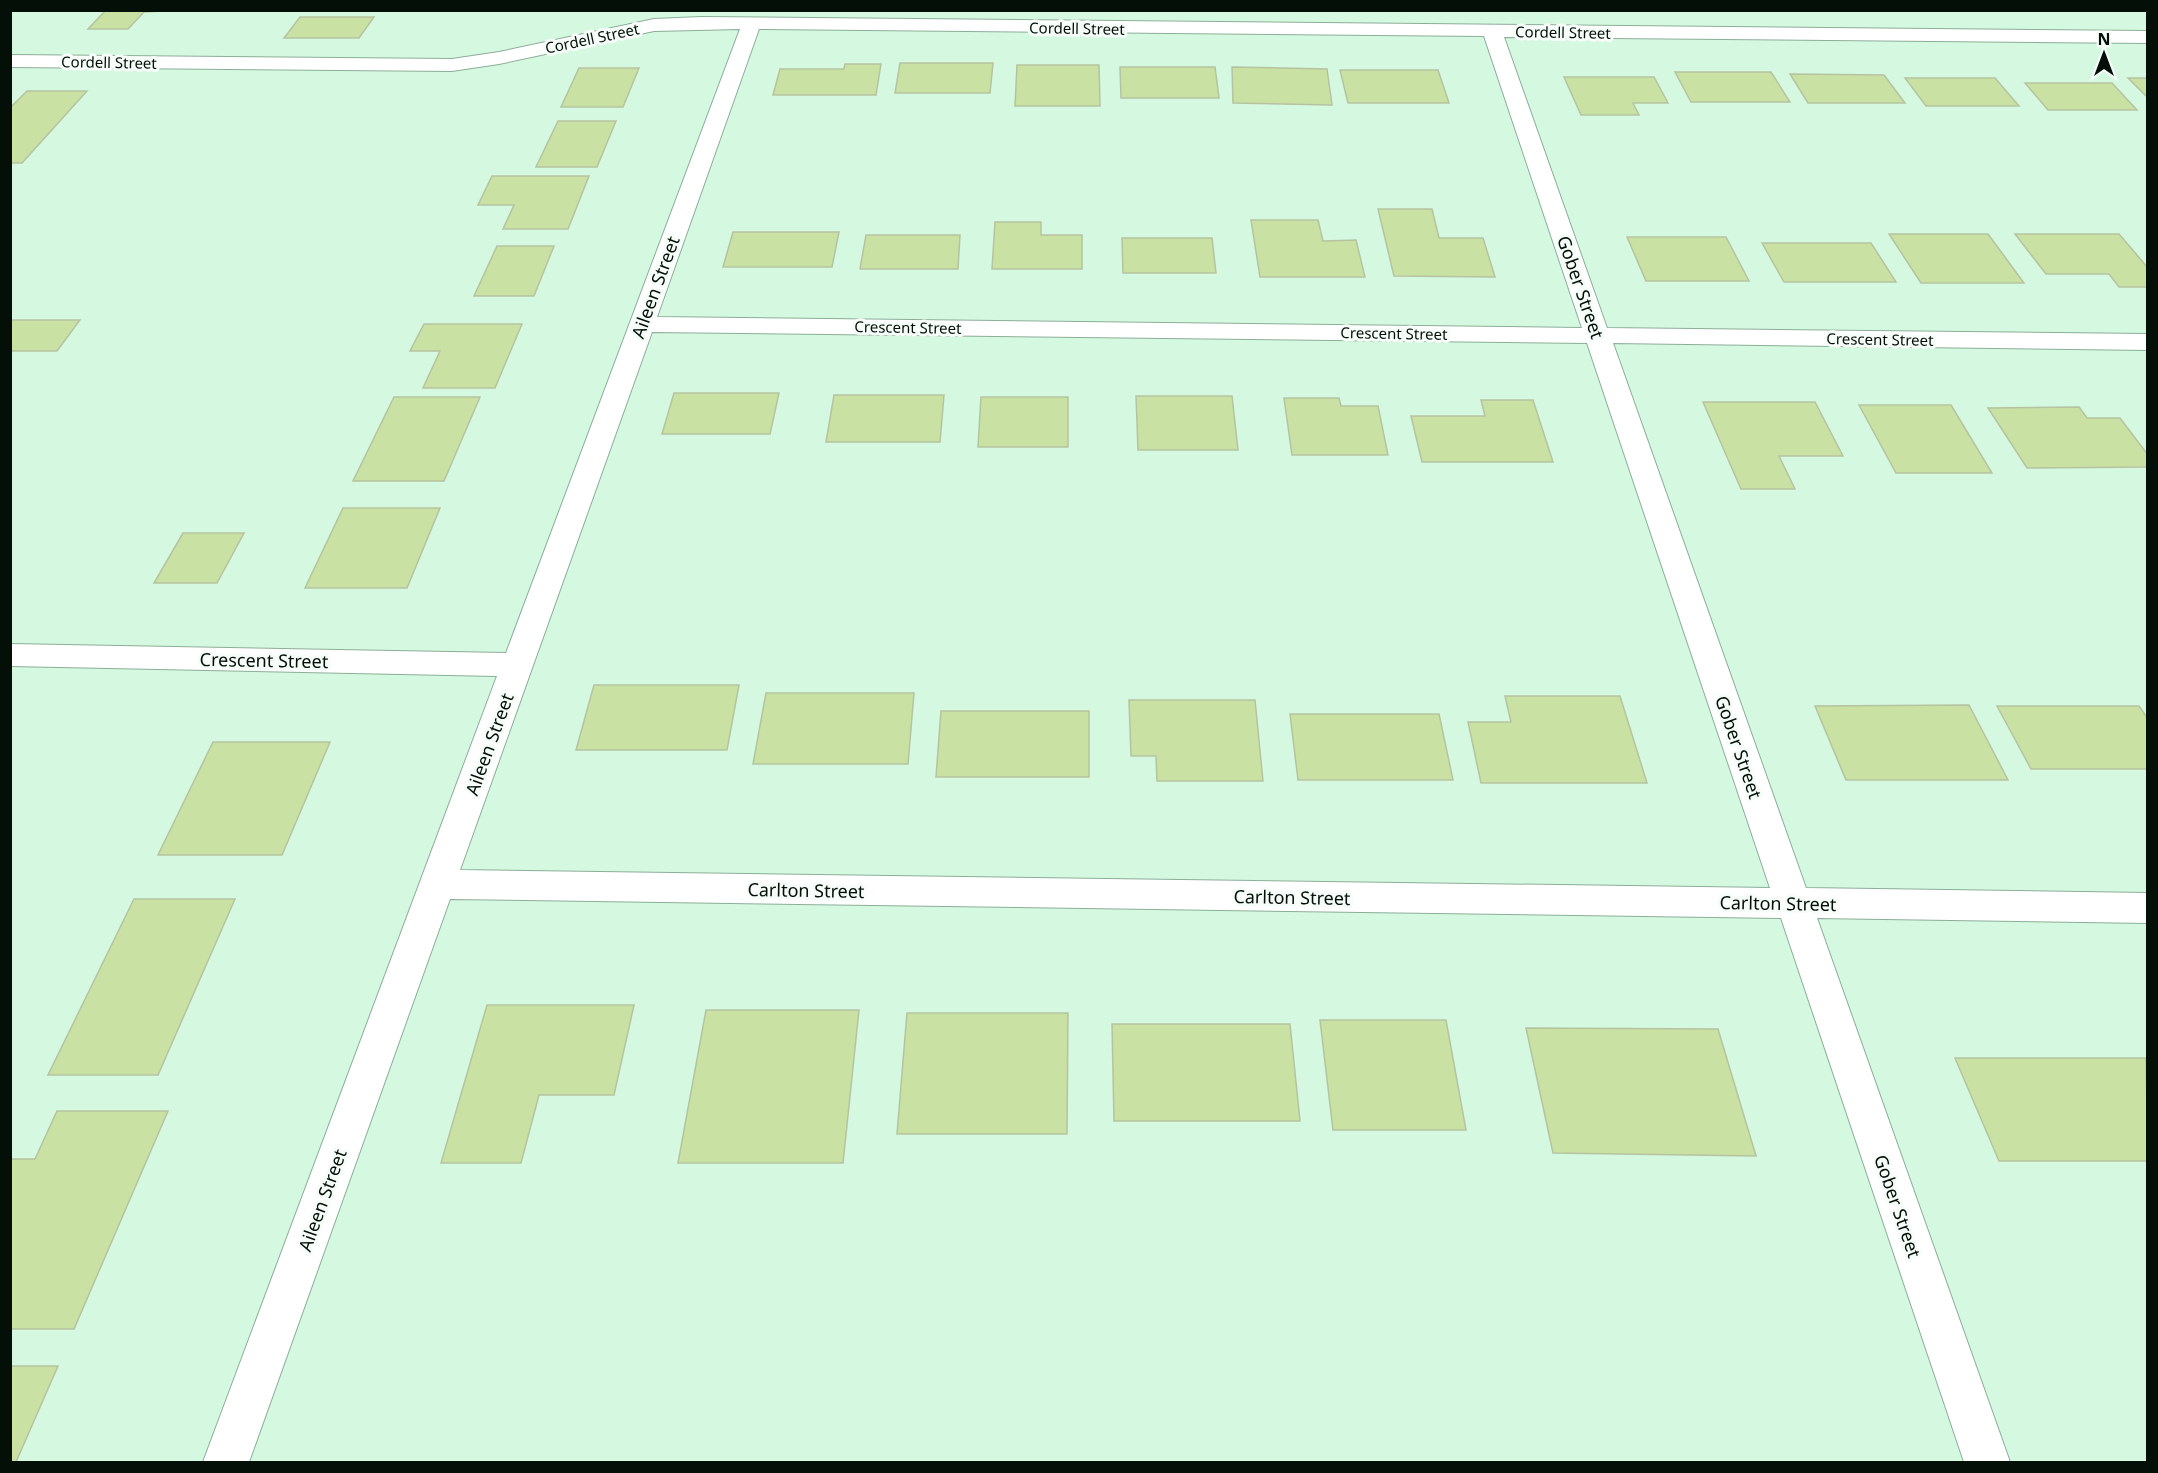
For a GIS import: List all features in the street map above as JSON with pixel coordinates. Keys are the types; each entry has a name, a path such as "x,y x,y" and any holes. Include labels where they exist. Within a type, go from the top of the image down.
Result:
{"street":[{"name":"Cordell Street","path":"10,61 452,65 499,58 654,25 701,23 2148,37"},
{"name":"Aileen Street","path":"226,1462 751,25"},
{"name":"Gober Street","path":"1492,31 1987,1462"},
{"name":"Crescent Street","path":"641,324 2148,342"},
{"name":"Crescent Street","path":"10,655 517,665"},
{"name":"Carlton Street","path":"437,884 2148,908"}],"building":[{"path":"106,10 182,10 144,12 128,29 88,29"},
{"path":"300,17 374,17 359,38 284,38"},
{"path":"900,63 993,63 990,93 895,93"},
{"path":"845,64 881,64 876,95 773,95 780,69 844,69"},
{"path":"1017,65 1099,65 1100,106 1015,106"},
{"path":"1120,67 1215,67 1219,98 1121,98"},
{"path":"1232,67 1327,69 1332,105 1233,103"},
{"path":"579,68 639,68 623,107 561,107"},
{"path":"1340,70 1438,70 1449,103 1348,103"},
{"path":"1675,72 1771,72 1790,102 1691,102"},
{"path":"1790,74 1884,75 1905,103 1808,103"},
{"path":"1564,77 1654,77 1668,103 1633,103 1639,115 1581,115"},
{"path":"1905,78 1995,78 2019,106 1926,106"},
{"path":"2128,78 2148,78 2148,98"},
{"path":"2025,83 2112,83 2137,110 2048,110"},
{"path":"27,91 87,91 22,163 10,163 10,108"},
{"path":"558,121 616,121 597,167 536,167"},
{"path":"492,176 589,176 568,229 503,229 514,205 478,205"},
{"path":"1378,209 1432,209 1439,238 1483,238 1495,277 1394,276"},
{"path":"1251,220 1318,220 1323,241 1356,240 1365,277 1260,277"},
{"path":"995,222 1041,222 1041,235 1082,235 1082,269 992,269"},
{"path":"733,232 839,232 832,267 723,267"},
{"path":"1889,234 1988,234 2024,283 1921,283"},
{"path":"2015,234 2119,234 2148,268 2148,287 2119,287 2109,274 2046,274"},
{"path":"866,235 960,235 958,269 860,269"},
{"path":"1627,237 1726,237 1749,281 1646,281"},
{"path":"1122,238 1212,238 1216,273 1123,273"},
{"path":"1762,243 1871,243 1896,282 1784,282"},
{"path":"497,246 554,246 534,296 474,296"},
{"path":"10,320 80,320 57,351 10,351"},
{"path":"424,324 522,324 495,388 423,388 440,351 410,351"},
{"path":"674,393 779,393 770,434 662,434"},
{"path":"834,395 944,395 940,442 826,442"},
{"path":"1136,396 1232,396 1238,450 1138,450"},
{"path":"394,397 480,397 444,481 353,481"},
{"path":"981,397 1068,397 1068,447 978,447"},
{"path":"1284,398 1339,398 1341,406 1378,406 1388,455 1292,455"},
{"path":"1481,400 1533,400 1553,462 1422,462 1411,416 1485,416"},
{"path":"1703,402 1815,402 1843,456 1779,456 1795,489 1741,489"},
{"path":"1859,405 1951,405 1992,473 1896,473"},
{"path":"2079,407 2087,418 2120,418 2148,455 2148,467 2027,468 1988,408"},
{"path":"343,508 440,508 407,588 305,588"},
{"path":"183,533 244,533 217,583 154,583"},
{"path":"594,685 739,685 727,750 576,750"},
{"path":"766,693 914,693 908,764 753,764"},
{"path":"1505,696 1620,696 1647,783 1481,783 1468,722 1511,722"},
{"path":"1129,700 1255,700 1263,781 1157,781 1156,756 1131,756"},
{"path":"1969,705 2008,780 1846,780 1815,706"},
{"path":"1997,706 2139,706 2148,719 2148,769 2031,769"},
{"path":"941,711 1089,711 1089,777 936,777"},
{"path":"1290,714 1439,714 1453,780 1298,780"},
{"path":"213,742 330,742 282,855 158,855"},
{"path":"134,899 235,899 158,1075 48,1075"},
{"path":"487,1005 634,1005 614,1095 539,1095 521,1163 441,1163"},
{"path":"706,1010 859,1010 843,1163 678,1163"},
{"path":"907,1013 1068,1013 1067,1134 897,1134"},
{"path":"1320,1020 1446,1020 1466,1130 1333,1130"},
{"path":"1112,1024 1290,1024 1300,1121 1114,1121"},
{"path":"1526,1028 1718,1029 1756,1156 1553,1153"},
{"path":"1955,1058 2146,1058 2148,1161 1999,1161"},
{"path":"57,1111 168,1111 74,1329 10,1329 10,1159 35,1159"},
{"path":"10,1366 58,1366 16,1462 10,1462"}]}
